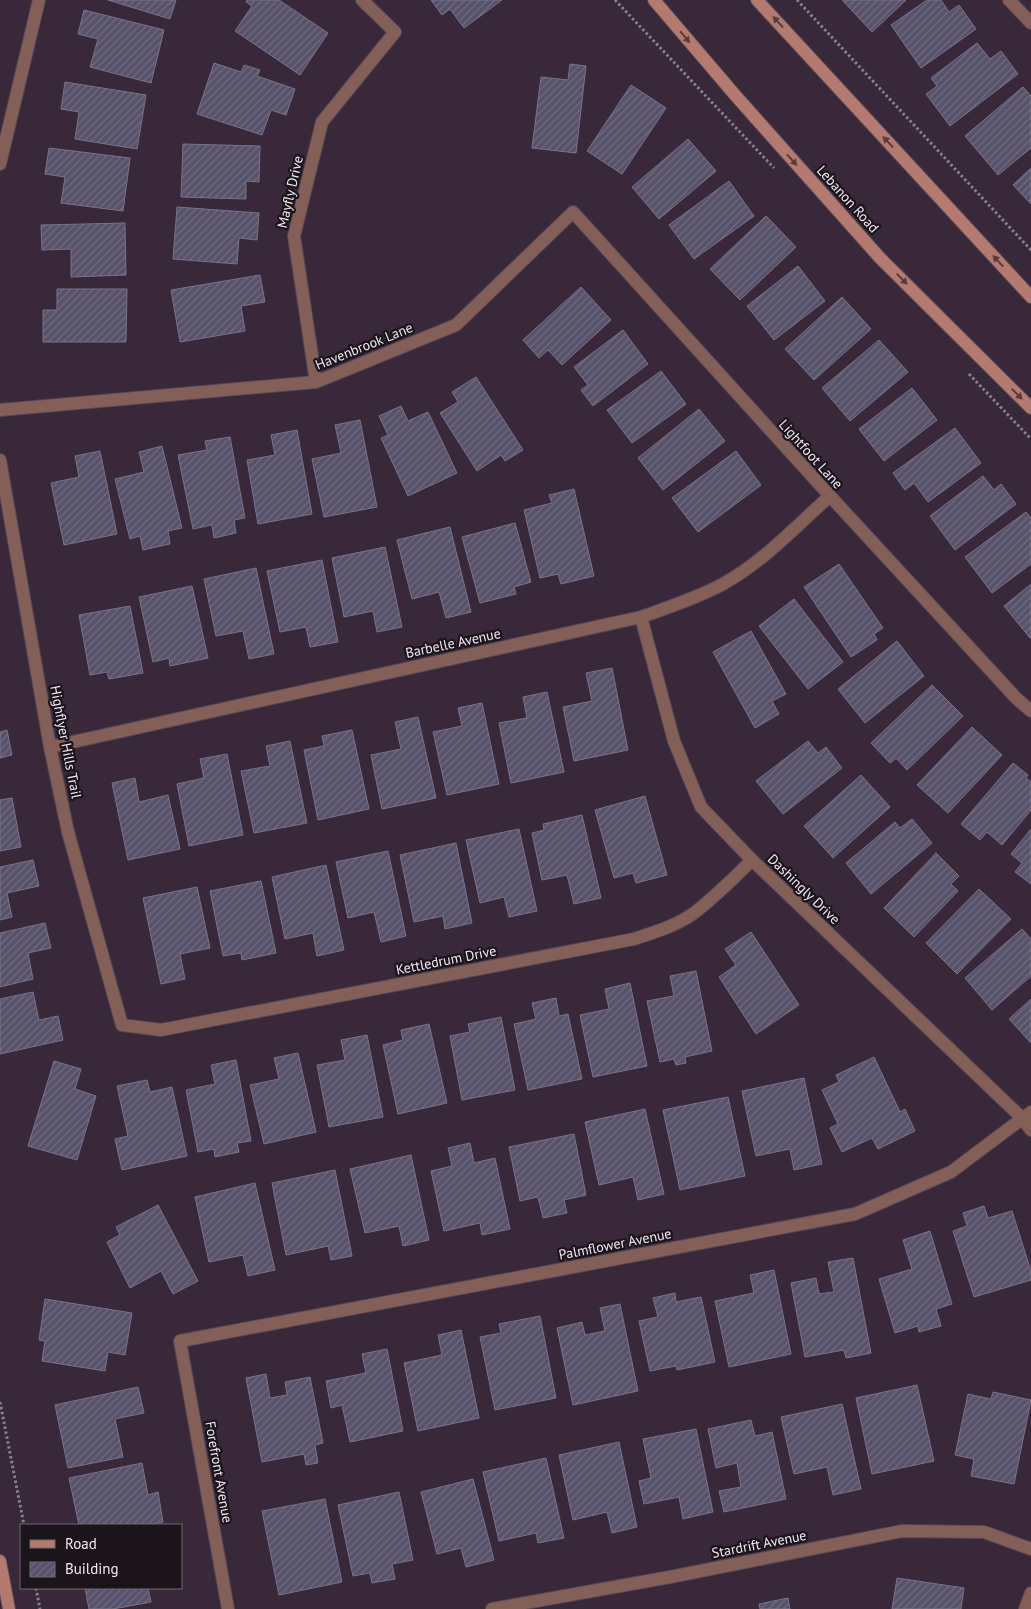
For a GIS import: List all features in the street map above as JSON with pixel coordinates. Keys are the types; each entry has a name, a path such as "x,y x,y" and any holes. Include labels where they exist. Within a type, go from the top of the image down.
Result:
{"main road":[{"name":"Lebanon Road","path":"654,0 735,95 880,258 1031,408"},
{"path":"757,0 1031,297"},
{"path":"0,1561 9,1609"}],"street":[{"path":"0,164 39,0"},
{"name":"Mayfly Drive","path":"316,382 294,236 322,122 394,32 362,0"},
{"path":"1009,0 1031,24"},
{"name":"Havenbrook Lane","path":"0,410 316,382 456,325 573,212"},
{"name":"Lightfoot Lane","path":"573,212 830,496 1016,698 1031,711"},
{"name":"Highflyer Hills Trail","path":"0,460 50,747 68,832 122,1025"},
{"name":"Barbelle Avenue","path":"50,747 641,617 692,599 724,583 756,562 830,496"},
{"name":"Dashingly Drive","path":"641,617 674,741 700,807 752,860 1027,1115 1031,1130"},
{"name":"Kettledrum Drive","path":"122,1025 161,1030 634,939 665,929 693,914 720,892 752,860"},
{"name":"Palmflower Avenue","path":"180,1341 855,1214 951,1172 1027,1115"},
{"name":"Forefront Avenue","path":"180,1341 228,1609"},
{"name":"Stardrift Avenue","path":"492,1609 670,1577 902,1531 984,1532 1031,1549"},
{"path":"1025,1609 1031,1593"}],"path":[{"path":"797,0 1031,250"},
{"path":"0,1402 24,1524"},
{"path":"36,1589 40,1609"}],"building":[{"path":"108,0 176,0 170,19"},
{"path":"247,0 279,0 328,33 300,75 235,31 252,6 246,2"},
{"path":"431,0 502,0 464,28 450,9 442,15"},
{"path":"842,0 906,0 872,32"},
{"path":"927,0 941,0 949,12 959,5 976,29 921,68 891,25"},
{"path":"84,10 164,30 151,83 90,67 98,39 78,34"},
{"path":"977,43 990,59 1001,51 1018,74 950,126 926,94 937,86 931,78"},
{"path":"214,63 241,72 244,65 260,70 257,76 295,89 286,115 271,110 262,135 197,114"},
{"path":"570,64 586,66 576,153 532,148 541,77 568,80"},
{"path":"65,82 146,95 137,149 75,139 79,112 61,109"},
{"path":"631,85 666,108 622,174 587,151"},
{"path":"1023,87 1031,96 1031,148 998,175 965,136"},
{"path":"688,139 716,171 659,219 632,187"},
{"path":"183,144 260,146 259,182 246,181 246,199 181,197"},
{"path":"49,148 130,158 123,211 61,203 65,177 45,174"},
{"path":"1031,168 1031,204 1013,185"},
{"path":"729,181 754,216 694,259 669,225"},
{"path":"177,207 259,213 257,240 239,238 237,264 173,259"},
{"path":"766,216 796,247 740,300 710,269"},
{"path":"125,223 126,275 71,277 71,249 42,250 41,225"},
{"path":"798,266 825,301 774,340 747,306"},
{"path":"260,275 265,302 241,306 245,331 180,342 171,290"},
{"path":"581,287 611,320 562,365 548,350 539,358 523,340"},
{"path":"57,289 127,289 126,342 43,342 43,310 57,310"},
{"path":"842,297 871,329 814,380 785,349"},
{"path":"623,330 648,364 593,406 581,390 588,385 574,367"},
{"path":"879,340 908,372 850,421 822,388"},
{"path":"661,371 686,404 632,443 607,410"},
{"path":"476,377 523,450 505,461 501,455 477,471 440,413 458,402 452,392"},
{"path":"912,388 937,420 884,461 859,429"},
{"path":"401,406 408,421 428,412 457,473 408,496 381,438 388,435 379,416"},
{"path":"699,409 725,441 663,490 638,458"},
{"path":"360,420 377,507 324,517 312,459 341,453 335,425"},
{"path":"955,428 981,463 928,502 914,483 905,490 893,473"},
{"path":"297,430 312,514 258,524 247,460 275,455 271,435"},
{"path":"230,437 245,518 234,520 236,533 214,538 212,525 193,529 178,455 207,450 205,441"},
{"path":"162,446 182,528 168,531 170,544 143,550 140,536 130,539 115,479 144,472 139,452"},
{"path":"100,451 117,534 64,545 51,483 79,477 75,456"},
{"path":"736,451 761,485 698,532 672,498"},
{"path":"983,476 994,490 1001,484 1016,504 955,550 930,516"},
{"path":"574,489 594,576 561,584 558,574 540,578 524,510 552,503 549,495"},
{"path":"1026,512 1031,518 1031,564 992,593 965,557"},
{"path":"515,523 531,582 514,587 516,594 480,603 462,537"},
{"path":"450,527 471,612 446,618 439,592 412,599 397,540"},
{"path":"385,547 402,627 377,632 373,611 344,617 332,558"},
{"path":"322,560 338,642 310,647 306,627 280,632 267,571"},
{"path":"839,564 883,628 874,634 877,640 851,657 804,587"},
{"path":"256,568 274,654 249,659 243,631 216,636 204,579"},
{"path":"1031,584 1031,637 1030,638 1004,606"},
{"path":"192,586 208,658 170,666 169,658 153,662 139,597"},
{"path":"794,599 843,662 808,689 759,626"},
{"path":"130,606 143,673 109,679 107,672 90,675 79,615"},
{"path":"751,631 786,694 772,701 779,714 755,728 713,652"},
{"path":"897,641 924,676 865,723 838,689"},
{"path":"612,668 628,750 574,761 563,707 592,701 586,673"},
{"path":"932,685 963,716 907,770 896,758 890,763 871,743"},
{"path":"547,692 564,772 511,783 499,723 527,718 523,697"},
{"path":"482,703 499,784 447,795 433,732 462,726 458,708"},
{"path":"418,717 436,798 382,809 371,755 401,749 395,722"},
{"path":"972,727 1002,755 948,813 917,785"},
{"path":"7,730 12,755 0,758 0,732"},
{"path":"352,730 369,809 318,820 304,750 324,746 322,736"},
{"path":"290,741 307,823 254,833 241,771 270,766 266,746"},
{"path":"808,741 818,753 826,747 842,768 783,814 756,781"},
{"path":"227,754 243,835 189,846 177,784 204,778 200,759"},
{"path":"1013,763 1028,775 1026,778 1031,782 1031,810 1002,845 987,832 980,840 961,824"},
{"path":"861,775 890,807 833,858 804,826"},
{"path":"135,778 139,802 168,795 180,849 128,860 112,783"},
{"path":"645,796 667,875 636,883 633,873 614,878 595,810"},
{"path":"12,798 21,847 0,851 0,800"},
{"path":"582,815 601,898 574,904 567,875 542,880 532,833 544,830 543,824"},
{"path":"912,819 932,843 871,894 846,863 895,822 900,828"},
{"path":"519,829 537,911 509,917 504,897 480,903 466,840"},
{"path":"1031,829 1031,884 1015,872 1022,863 1011,854"},
{"path":"456,843 472,923 445,929 443,916 414,922 400,855"},
{"path":"388,851 406,936 381,942 374,912 348,918 336,862"},
{"path":"936,853 959,876 951,884 958,891 914,937 884,908"},
{"path":"33,860 39,886 7,893 12,917 0,920 0,867"},
{"path":"326,865 344,950 317,956 313,933 285,939 272,877"},
{"path":"261,881 276,953 242,960 241,953 223,956 210,891"},
{"path":"197,887 210,948 180,954 185,979 161,984 143,898"},
{"path":"979,889 1011,919 957,974 926,943"},
{"path":"45,923 51,948 28,953 33,979 0,987 0,933"},
{"path":"1022,929 1031,939 1031,976 992,1010 965,978"},
{"path":"751,932 799,1005 756,1034 719,977 736,965 725,949"},
{"path":"696,971 712,1051 685,1057 686,1063 676,1065 674,1059 660,1062 647,1001 674,996 670,976"},
{"path":"630,983 647,1066 593,1077 580,1015 609,1009 605,989"},
{"path":"33,992 39,1020 58,1016 63,1040 0,1054 0,999"},
{"path":"556,998 559,1016 568,1014 582,1079 528,1090 514,1024 536,1019 532,1003"},
{"path":"1031,999 1031,1043 1009,1019"},
{"path":"501,1017 515,1090 462,1100 450,1036 470,1032 468,1024"},
{"path":"429,1024 447,1103 398,1114 383,1045 403,1040 401,1030"},
{"path":"367,1035 383,1117 329,1127 317,1065 345,1060 341,1040"},
{"path":"298,1053 316,1132 264,1144 250,1085 279,1079 274,1058"},
{"path":"874,1057 900,1112 905,1109 915,1131 878,1149 872,1138 842,1152 830,1128 838,1124 822,1090 839,1082 836,1075"},
{"path":"236,1060 251,1141 237,1143 239,1152 215,1157 214,1149 198,1152 186,1090 215,1084 211,1065"},
{"path":"54,1061 81,1069 75,1089 96,1096 77,1160 28,1146"},
{"path":"804,1078 822,1164 794,1170 790,1149 756,1156 742,1091"},
{"path":"147,1080 150,1092 172,1087 187,1156 122,1170 115,1139 128,1136 117,1086"},
{"path":"728,1097 745,1176 680,1190 663,1110"},
{"path":"645,1109 664,1194 638,1200 633,1177 599,1185 585,1122"},
{"path":"574,1134 586,1195 564,1200 567,1213 543,1218 538,1197 520,1201 509,1147"},
{"path":"470,1143 474,1163 495,1158 510,1229 482,1235 480,1223 444,1231 431,1171 452,1166 448,1148"},
{"path":"411,1155 429,1240 403,1246 399,1226 365,1233 350,1169"},
{"path":"335,1170 352,1256 331,1260 328,1246 286,1255 272,1183"},
{"path":"255,1183 275,1270 248,1276 243,1255 209,1262 195,1197"},
{"path":"158,1205 198,1281 173,1294 161,1271 130,1288 107,1242 120,1235 116,1227"},
{"path":"984,1206 988,1218 1012,1211 1031,1271 1031,1280 974,1297 953,1231 967,1226 963,1213"},
{"path":"930,1231 952,1304 936,1309 941,1326 919,1332 918,1326 895,1333 879,1279 912,1269 903,1240"},
{"path":"853,1258 871,1353 846,1358 844,1350 805,1357 791,1283 816,1278 819,1294 834,1292 828,1262"},
{"path":"774,1270 791,1354 729,1367 715,1301 754,1293 750,1275"},
{"path":"675,1293 676,1302 701,1297 715,1362 677,1370 676,1366 650,1371 639,1321 658,1317 653,1298"},
{"path":"45,1299 132,1313 125,1355 108,1352 105,1371 42,1361 45,1341 39,1340"},
{"path":"620,1304 638,1391 573,1405 557,1328 582,1322 585,1335 605,1331 600,1308"},
{"path":"540,1316 556,1398 495,1410 480,1337 501,1333 499,1324"},
{"path":"461,1330 479,1418 418,1431 404,1363 442,1355 438,1335"},
{"path":"387,1349 403,1431 350,1442 342,1405 331,1408 326,1381 366,1373 362,1354"},
{"path":"266,1374 270,1398 287,1395 285,1382 310,1377 323,1443 315,1445 318,1463 306,1465 304,1454 262,1462 246,1378"},
{"path":"917,1385 934,1461 872,1474 856,1398"},
{"path":"138,1387 144,1413 115,1419 123,1457 68,1468 55,1405"},
{"path":"993,1392 1031,1400 1014,1484 971,1476 974,1459 955,1455 968,1394 991,1399"},
{"path":"842,1404 861,1489 833,1495 827,1467 794,1474 781,1417"},
{"path":"751,1420 755,1436 772,1432 786,1499 724,1512 719,1491 741,1487 737,1463 716,1468 708,1429"},
{"path":"696,1429 713,1512 683,1519 679,1497 644,1504 639,1481 651,1478 643,1439"},
{"path":"619,1442 637,1527 612,1533 607,1512 573,1520 559,1455"},
{"path":"546,1458 564,1538 538,1543 536,1533 499,1541 483,1472"},
{"path":"142,1463 148,1495 158,1492 163,1522 152,1524 79,1524 69,1478"},
{"path":"473,1479 494,1560 466,1567 461,1548 437,1554 421,1492"},
{"path":"399,1492 413,1560 392,1564 395,1579 372,1583 370,1573 353,1576 338,1505"},
{"path":"325,1499 342,1582 279,1595 262,1511"},
{"path":"897,1578 964,1588 961,1609 892,1609"},
{"path":"85,1589 148,1589 151,1602 113,1609 89,1609"},
{"path":"788,1598 790,1609 760,1609 759,1604"}]}
